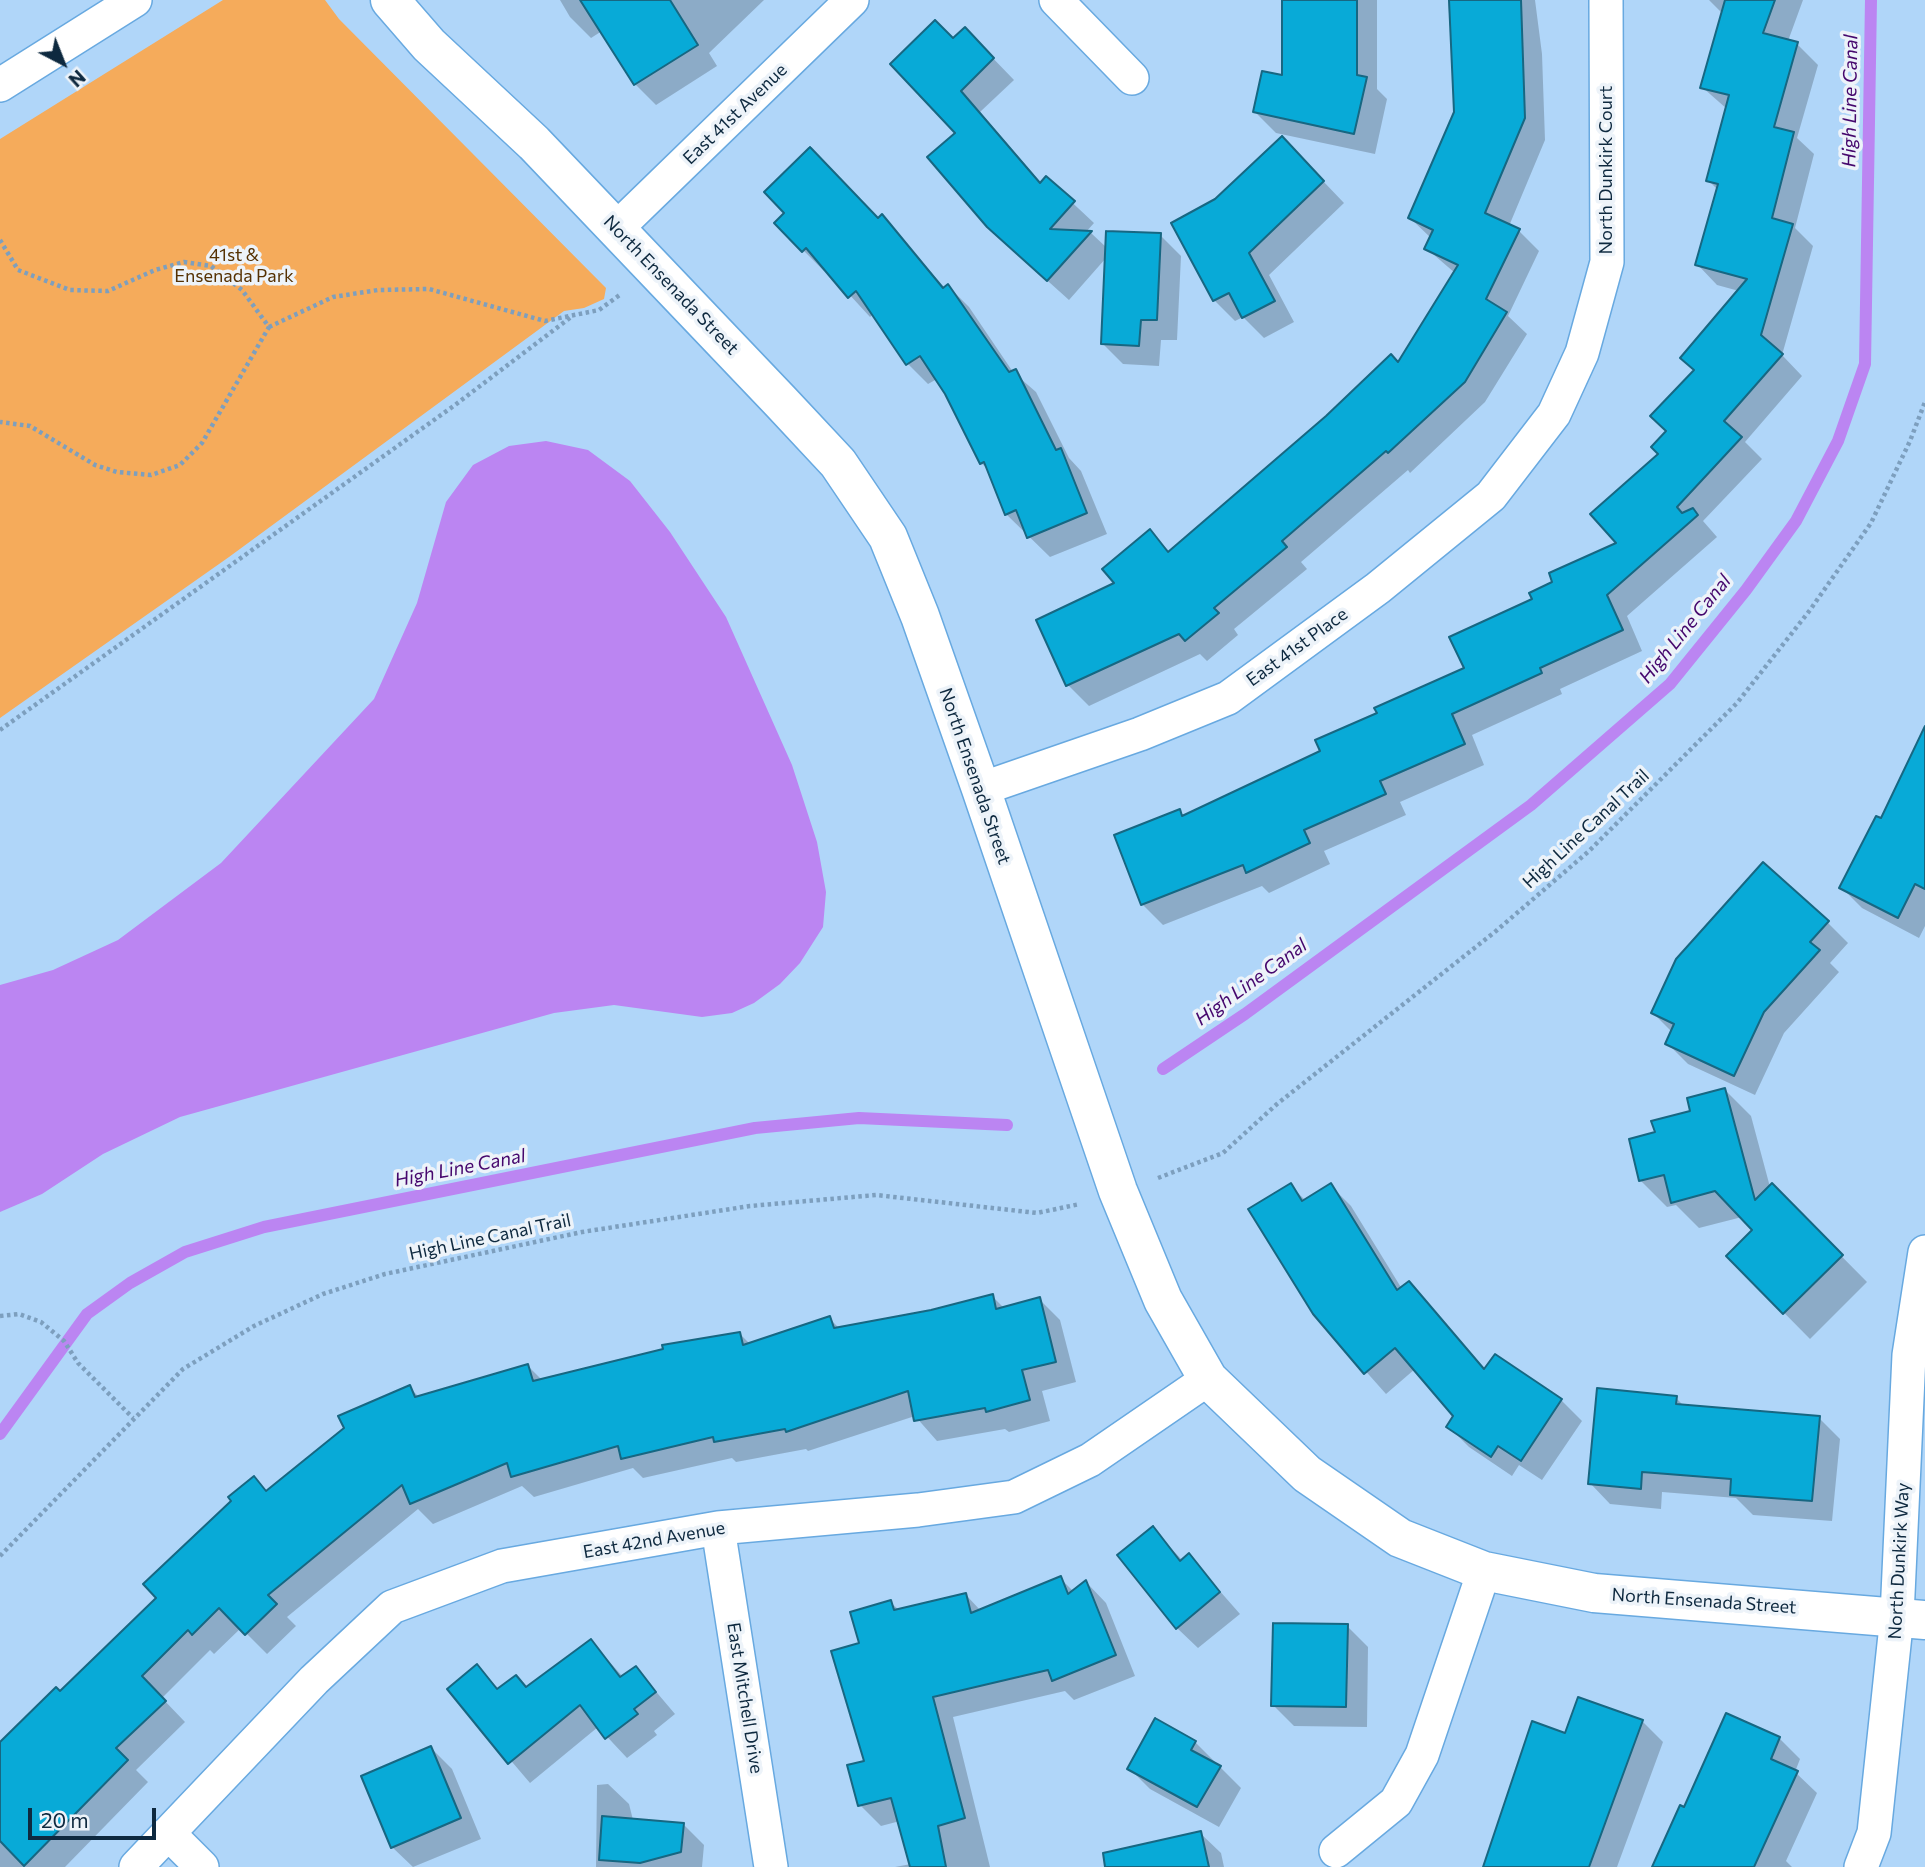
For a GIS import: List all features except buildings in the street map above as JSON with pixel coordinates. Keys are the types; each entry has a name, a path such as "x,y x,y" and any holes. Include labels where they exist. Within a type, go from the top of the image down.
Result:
{"street":[{"path":"0,85 135,0"},
{"name":"North Ensenada Street","path":"390,0 429,45 534,143 617,228 838,463 888,537 920,616 981,789 1057,1020 1111,1170 1163,1300 1208,1379 1307,1474 1400,1538 1484,1571 1594,1593 1911,1618"},
{"name":"East 41st Avenue","path":"617,228 852,0"},
{"path":"1056,0 1132,78"},
{"name":"North Dunkirk Court","path":"1554,414 1582,353 1607,262 1606,0"},
{"name":"East 41st Place","path":"981,789 1140,734 1228,698 1378,588 1491,496 1554,414"},
{"name":"North Dunkirk Way","path":"1861,1867 1874,1833 1911,1618 1909,1355 1925,1252"},
{"name":"East 42nd Avenue","path":"136,1867 314,1680 392,1607 502,1566 718,1528 918,1510 1014,1497 1090,1460 1208,1379"},
{"name":"East Mitchell Drive","path":"718,1528 771,1867"},
{"path":"1336,1851 1396,1802 1422,1755 1484,1571"},
{"path":"168,1833 202,1867"}],"path":[{"path":"0,240 18,270 69,290 107,291 155,270 184,262 211,266 242,290 269,327"},
{"path":"0,422 30,426 95,465 117,472 151,475 180,465 202,443 269,327 333,297 378,290 429,289 545,321 599,310 626,291"},
{"path":"0,730 444,413 571,317"},
{"name":"High Line Canal Trail","path":"1161,1177 1223,1153 1277,1104 1496,930 1589,851 1737,703 1810,610 1871,523 1910,442 1925,402"},
{"name":"High Line Canal Trail","path":"0,1556 183,1369 254,1326 323,1294 385,1274 582,1232 750,1206 876,1195 1037,1213 1083,1204"},
{"path":"0,1316 19,1314 41,1322 64,1342 78,1363 133,1418"}],"green space":[{"name":"41st & Ensenada Park","path":"223,0 325,0 339,19 606,288 604,299 584,308 564,311 229,557 0,718 0,139"}],"shaded area":[{"path":"546,441 588,450 630,481 670,532 726,617 792,765 817,842 826,892 823,927 800,963 780,984 754,1003 732,1013 702,1017 614,1005 554,1013 180,1117 103,1154 42,1194 0,1212 0,985 53,970 118,940 221,863 374,699 417,603 446,502 473,465 509,446"}],"waterway":[{"name":"High Line Canal","path":"1163,1069 1245,1014 1531,805 1670,684 1746,590 1796,521 1838,441 1865,364 1871,0"},
{"name":"High Line Canal","path":"0,1434 87,1314 130,1283 185,1252 264,1227 755,1128 859,1118 1007,1125"}]}
